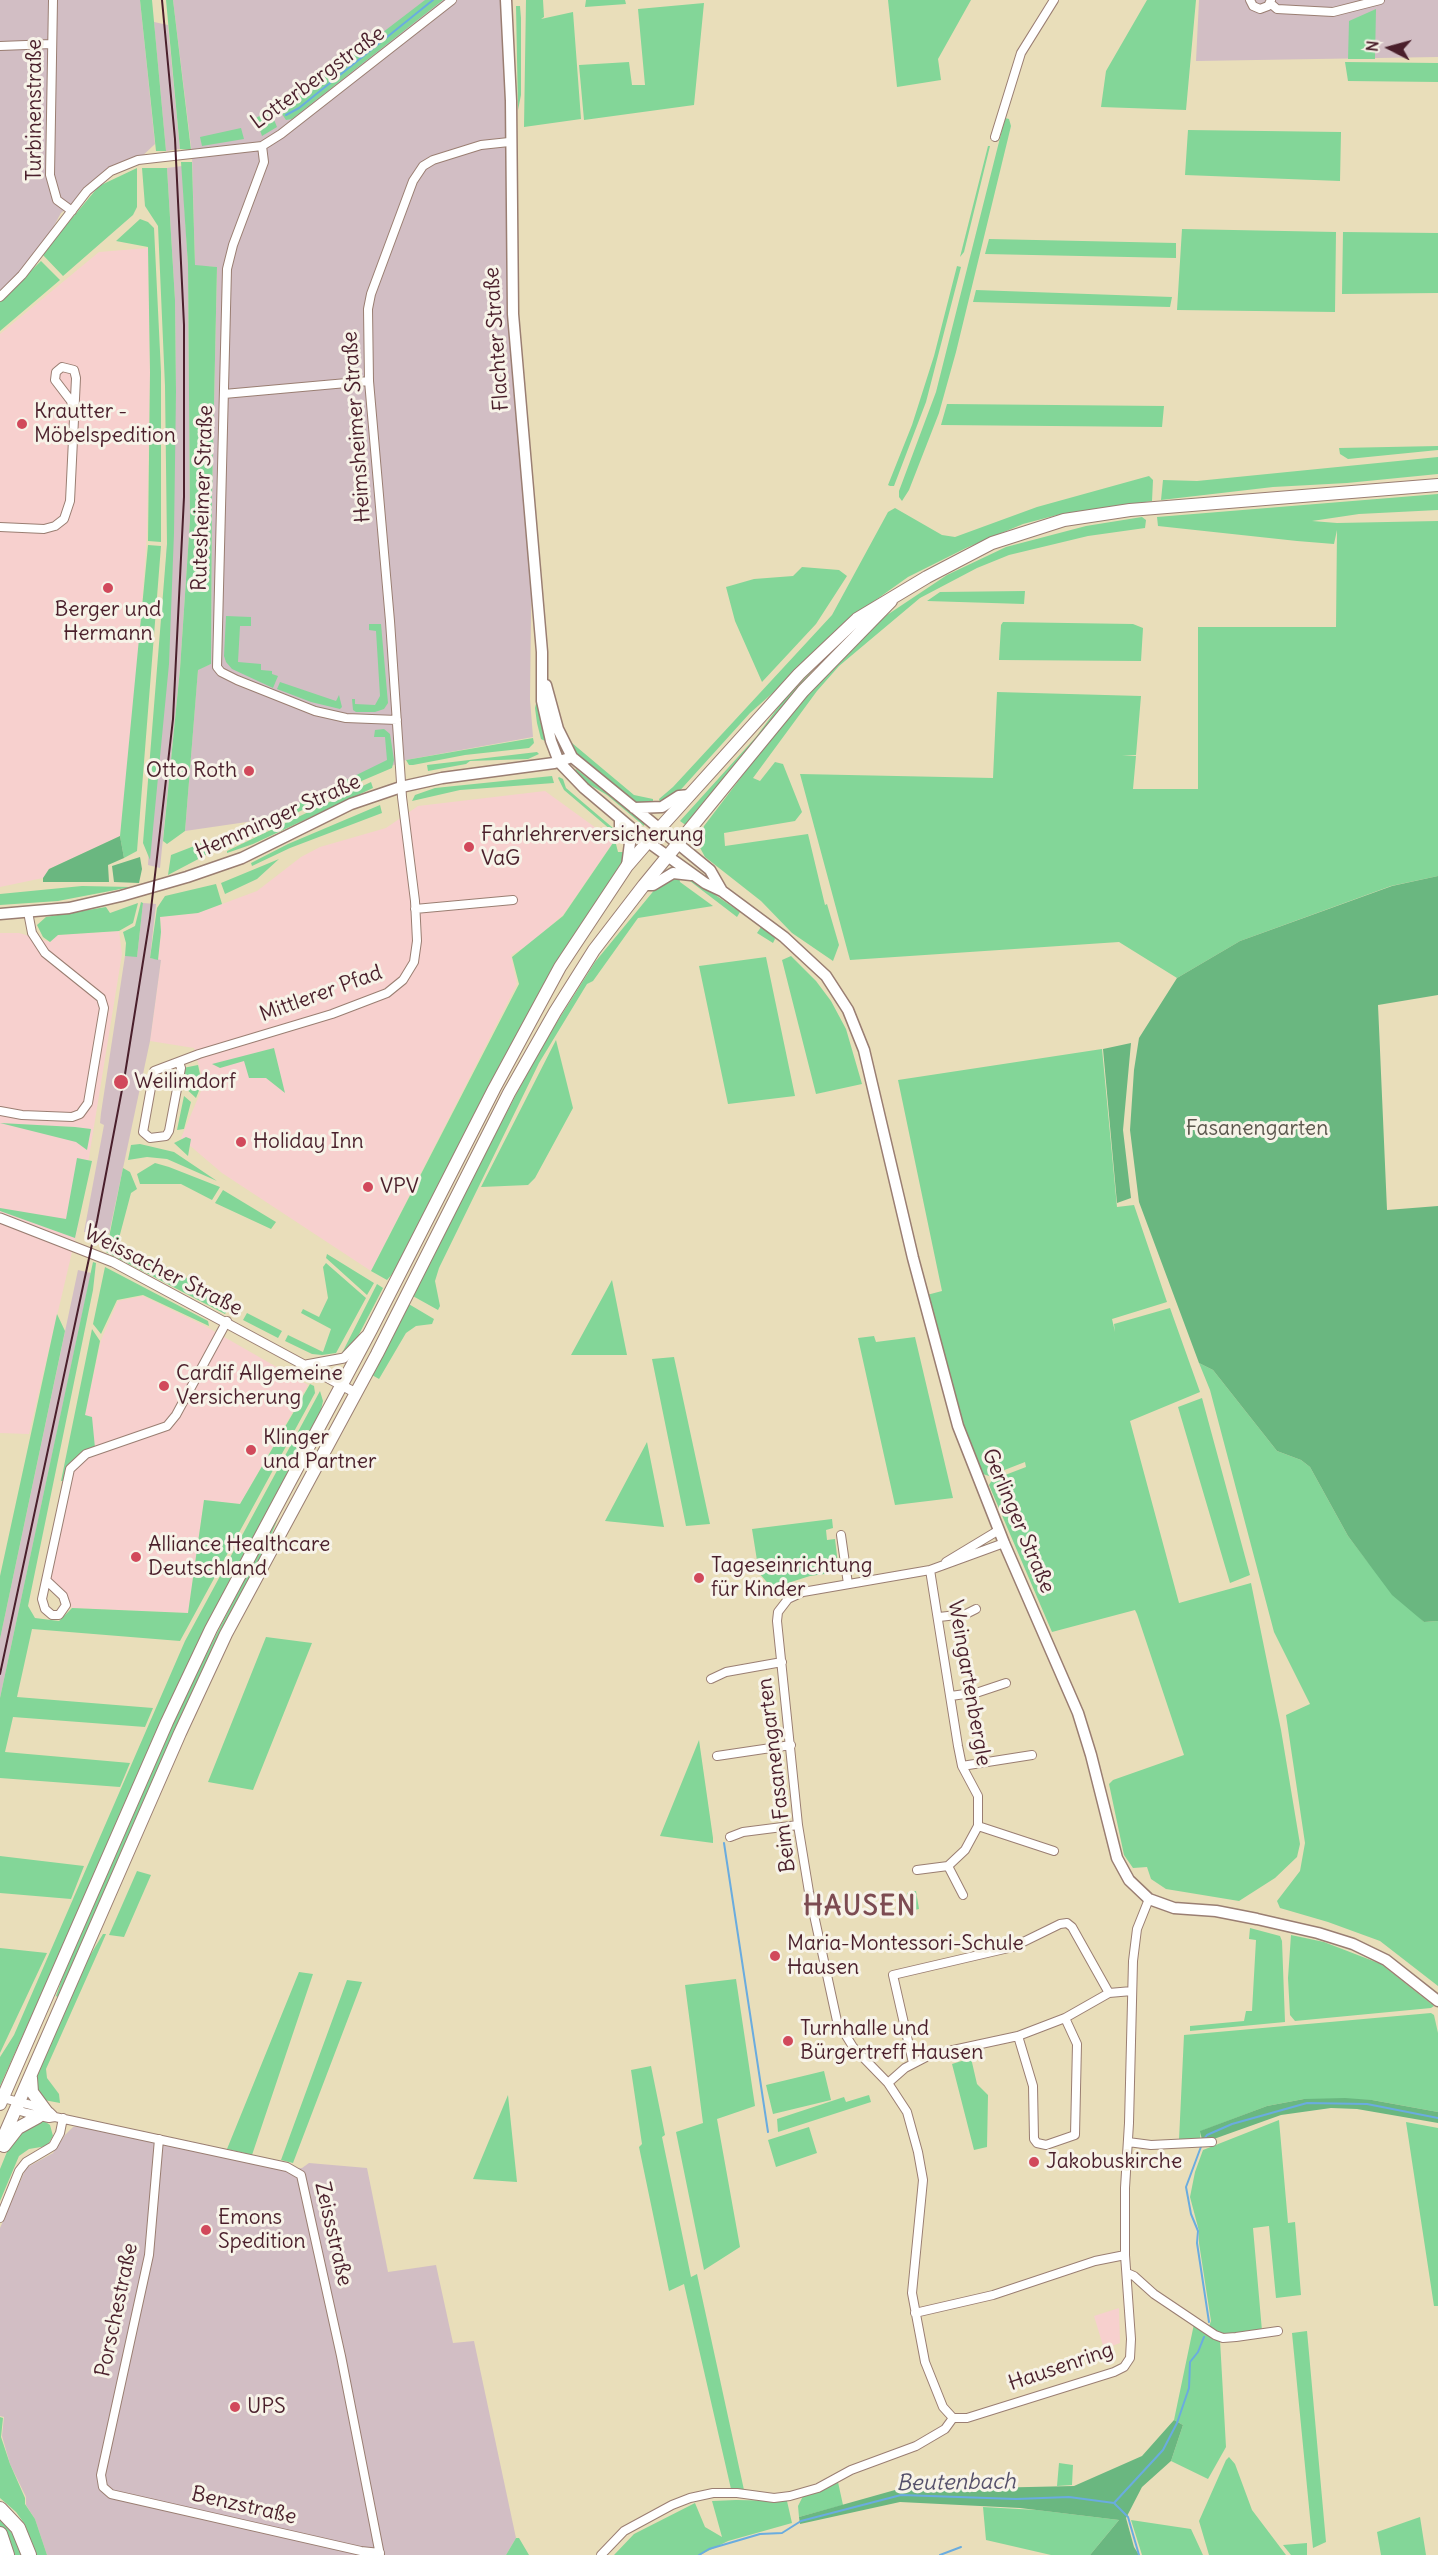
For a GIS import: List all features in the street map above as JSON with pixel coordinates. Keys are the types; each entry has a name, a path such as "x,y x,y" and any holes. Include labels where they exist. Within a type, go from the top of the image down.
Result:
{"highway":[{"path":"0,2509 18,2528 29,2555"},
{"path":"0,2534 7,2555"}],"main road":[{"name":"Flachter Straße","path":"506,0 513,314 544,676 542,701 545,718 560,762 584,788 667,856"},
{"path":"1,2101 192,1667 256,1541 371,1330 494,1089 560,967 627,866 659,829 828,645 874,607 894,598 962,557 1013,536 1064,520 1130,510 1438,485"},
{"path":"0,2146 202,1684 255,1580 356,1393 457,1193 555,1011 594,950 667,856 803,691 894,598"},
{"name":"Flachter Straße","path":"544,676 558,729 572,757 678,843"},
{"name":"Hemminger Straße","path":"0,914 69,908 197,874 242,858 351,804 401,787 442,778 560,762 572,757"},
{"path":"633,808 662,807 679,796 690,795"},
{"path":"620,819 620,828 630,843 627,866"},
{"name":"Gerlinger Straße","path":"678,843 710,870 722,891"},
{"name":"Gerlinger Straße","path":"667,856 722,891 784,937 826,976 848,1010 870,1073 913,1258 949,1397 1004,1543 1078,1713 1117,1858 1131,1884 1149,1899 1174,1908 1216,1911 1286,1925 1353,1944 1386,1960 1438,2001"},
{"path":"644,885 653,885 673,873 694,875"},
{"path":"0,2146 5,2145 18,2128 51,2115 32,2092 32,2072"}],"street":[{"name":"Turbinenstraße","path":"53,0 50,175 57,200 72,211"},
{"name":"Lotterbergstraße","path":"0,297 22,275 96,182 126,164 138,160 262,146 281,134 453,0"},
{"path":"995,137 1021,53 1054,0"},
{"path":"1250,0 1253,6 1260,9 1266,8 1271,2 1277,9 1333,12 1380,0"},
{"path":"0,46 52,44"},
{"name":"Heimsheimer Straße","path":"401,787 369,381 368,309 371,294 416,176 423,166 433,160 481,145 509,142"},
{"name":"Rutesheimer Straße","path":"262,146 264,156 262,170 233,245 227,269 217,667 221,672 237,680 315,711 346,718 397,720"},
{"path":"0,527 44,529 55,526 64,519 70,501 76,374 70,367 62,367 56,372 55,380 71,401 74,414"},
{"path":"224,394 369,381"},
{"name":"Mittlerer Pfad","path":"179,1062 181,1068 169,1131 166,1136 150,1138 143,1132 154,1071 179,1062 332,1014 387,993 403,980 414,962 417,941 401,787"},
{"path":"415,909 513,900"},
{"path":"0,1111 22,1115 72,1117 80,1114 88,1103 103,1018 104,1008 101,998 45,953 32,933 28,912"},
{"name":"Weissacher Straße","path":"0,1218 113,1262 356,1393"},
{"path":"47,1581 70,1469 86,1454 167,1426 176,1415 226,1321"},
{"path":"306,1365 344,1358 371,1330"},
{"name":"Beim Fasanengarten","path":"939,1566 999,1530"},
{"path":"841,1535 848,1584"},
{"name":"Beim Fasanengarten","path":"888,2083 853,2048 837,2021 809,1892 798,1825 777,1621 778,1612 788,1599 803,1592 930,1570 1004,1543"},
{"name":"Weingartenbergle","path":"930,1570 962,1766 978,1796 978,1826"},
{"path":"939,1617 966,1614 976,1609"},
{"path":"711,1679 726,1672 782,1662"},
{"path":"951,1696 979,1692 1006,1683"},
{"path":"717,1756 791,1745"},
{"path":"962,1766 1032,1755"},
{"path":"730,1837 743,1832 798,1825"},
{"path":"917,1870 948,1866 965,1850 978,1826 1054,1851"},
{"path":"948,1866 963,1895"},
{"name":"Hausenring","path":"953,2418 967,2418 1124,2367 1130,2358 1125,2254 1125,2188 1132,1991 1134,1943 1149,1899"},
{"path":"913,2063 893,1975 1013,1947 1060,1924 1067,1923 1072,1927 1109,1993"},
{"path":"601,2555 635,2524 690,2498 717,2493 774,2498 790,2496 818,2488 843,2474 916,2446 945,2429 953,2418 943,2407 925,2362 915,2313 912,2279 923,2180 907,2112 888,2083 913,2063 930,2055 1018,2036 1065,2018 1109,1993 1132,1991"},
{"path":"1018,2036 1033,2086 1034,2139 1037,2143 1046,2145 1075,2135 1077,2044 1065,2018"},
{"name":"Zeissstraße","path":"1,2101 24,2102 51,2115 287,2167 301,2175 380,2554"},
{"path":"0,2218 19,2171 26,2162 53,2146 60,2133 51,2115"},
{"name":"Porschestraße","path":"103,2487 101,2475 149,2255 159,2139"},
{"path":"1128,2142 1151,2145 1209,2143"},
{"path":"915,2313 993,2295 1095,2261 1125,2254"},
{"path":"1127,2273 1215,2335 1223,2338 1278,2331"},
{"name":"Benzstraße","path":"103,2487 111,2494 380,2554"}],"shaded area":[{"path":"0,0 140,0 155,144 138,160 126,164 87,191 61,213 38,255 0,297"},
{"path":"173,0 504,0 513,314 532,536 530,699 533,737 406,760 328,792 281,817 185,831 198,669 211,664 217,267 195,266 192,155"},
{"path":"1199,0 1438,0 1438,57 1196,61"},
{"path":"154,22 168,25 180,149 166,151"},
{"path":"182,166 188,265 190,520 180,669 160,868 148,865 176,392 175,300 167,168"},
{"path":"148,248 150,374 147,533 137,678 120,836 49,869 43,878 0,887 0,334 99,252"},
{"path":"545,791 614,841 563,915 528,945 511,955 517,984 371,1271 222,1173 181,1138 204,1084 194,1048 150,1041 161,960 158,960 160,917 198,913 257,891 301,857 320,847 386,828 418,806"},
{"path":"143,903 156,904 150,958 161,960 150,1041 109,1234 84,1232 104,1125 100,1123 101,1113 125,956 137,956"},
{"path":"119,931 122,954 77,1231 29,1434 0,1433 0,933 19,933 50,942 57,935"},
{"path":"78,1270 91,1273 0,1698 0,1639"},
{"path":"143,1296 205,1326 308,1385 240,1504 204,1500 188,1613 72,1608 50,1578 101,1340 118,1301"},
{"path":"79,2126 277,2169 302,2168 309,2163 367,2168 388,2272 436,2265 453,2343 474,2341 516,2538 506,2555 47,2555 35,2519 26,2505 26,2497 10,2464 2,2436 4,2417 0,2416 0,2228 26,2168 53,2153 65,2135 73,2127"},
{"path":"1119,2308 1120,2343 1104,2349 1094,2316"}],"green space":[{"path":"140,0 152,0 166,151 156,151"},
{"path":"166,0 173,0 191,150 180,149"},
{"path":"425,0 443,0 292,119 286,120 280,111"},
{"path":"526,0 543,0 544,17 541,19 573,12 581,119 524,127"},
{"path":"586,0 625,0 626,4 585,7"},
{"path":"888,0 971,0 938,59 941,80 897,87"},
{"path":"1147,0 1196,0 1186,110 1101,107 1106,71"},
{"path":"704,3 694,105 584,120 579,65 629,62 632,85 645,85 638,9"},
{"path":"516,6 520,6 521,18 521,95 518,110"},
{"path":"1376,9 1375,59 1348,59 1349,21"},
{"path":"1345,62 1438,63 1438,82 1348,81"},
{"path":"270,110 277,127 262,136 256,118"},
{"path":"1005,118 1009,119 1011,126 956,352 939,413 909,490 902,501 899,491 936,392"},
{"path":"241,128 244,139 202,146 200,137"},
{"path":"1188,130 1341,132 1340,181 1185,175"},
{"path":"988,146 990,146 964,252 960,257"},
{"path":"181,162 192,162 195,265 217,267 211,664 198,670 185,831 167,844 163,841 180,669 190,520 188,265"},
{"path":"137,168 137,207 133,215 63,276 42,254 99,186"},
{"path":"142,168 167,168 175,300 174,533 169,664 150,860 143,843 167,544 165,386 158,226 145,206"},
{"path":"140,219 148,222 154,228 161,372 161,542 148,541 150,372 148,247 116,241"},
{"path":"1182,229 1336,232 1335,312 1177,310"},
{"path":"1343,232 1438,233 1438,293 1342,294"},
{"path":"989,239 1176,243 1176,258 985,254"},
{"path":"41,261 60,280 0,331 0,301"},
{"path":"957,266 961,267 926,402 894,486 890,486 888,485 912,425 934,356"},
{"path":"976,290 1172,297 1170,307 973,302"},
{"path":"947,404 1164,406 1162,427 941,425"},
{"path":"1438,446 1438,450 1348,459 1340,454 1339,448"},
{"path":"1438,457 1438,474 1347,483 1273,487 1161,500 1163,480 1197,481"},
{"path":"1149,476 1153,480 1152,501 1057,515 1023,524 966,548 908,577 849,619 750,713 675,796 660,803 659,799 673,787 832,615 888,512 895,508 942,535 955,537 1037,507"},
{"path":"1438,494 1438,510 1359,514 1312,521 1337,523 1438,521 1438,876 1391,886 1240,941 1177,978 1119,942 850,960 800,774 993,778 997,692 1141,696 1136,755 1122,755 1136,756 1133,789 1198,789 1198,627 1336,627 1337,530 1334,544 1158,526 1157,517"},
{"path":"1142,517 1146,520 1145,528 1088,536 1009,555 977,568 920,598 839,666 817,691 753,778 760,781 775,762 783,764 802,812 795,821 724,833 725,846 808,834 825,905 827,904 839,945 833,961 792,933 761,901 705,857 698,844 704,826 813,688 858,640 887,615 947,575 1006,547 1086,526"},
{"path":"148,545 161,546 137,851 124,858 120,836"},
{"path":"802,567 839,570 847,576 816,624 762,682 735,621 726,587 754,579 793,576"},
{"path":"1025,591 1024,604 927,601 940,592"},
{"path":"226,616 251,617 251,626 240,626 238,662 261,664 261,670 272,671 272,674 278,676 273,688 232,669 226,662 224,656"},
{"path":"1003,622 1133,624 1143,628 1141,661 999,660"},
{"path":"369,624 381,624 388,703 384,709 375,712 356,712 353,710 352,699 355,699 355,704 375,705 380,696 376,631 369,630"},
{"path":"817,665 687,826 680,821 756,737 782,702"},
{"path":"280,682 336,701 339,695 342,707 340,709 311,702 277,689"},
{"path":"538,695 545,741 541,739 537,723 535,708"},
{"path":"384,729 390,734 394,760 392,768 345,788 285,819 283,811 387,760 385,737 374,737 375,730"},
{"path":"533,738 534,743 529,748 465,755 413,765 409,765 406,760"},
{"path":"566,738 634,795 653,799 653,804 636,803 626,797 580,757"},
{"path":"537,752 539,754 528,759 470,761 466,764 428,771 427,765"},
{"path":"576,769 645,823 644,826 607,795 582,780 574,772"},
{"path":"552,776 554,783 460,790 412,801 415,795 435,788"},
{"path":"559,777 563,779 566,788 613,828 611,830 564,790"},
{"path":"371,782 373,788 253,844 227,853 227,851"},
{"path":"380,805 382,813 290,848 252,866 251,863 288,844"},
{"path":"267,826 246,839 209,853 207,842"},
{"path":"120,836 124,858 108,865 109,882 43,882 49,869"},
{"path":"615,840 618,852 625,852 624,861 401,1264 387,1280 371,1271 519,984 512,957 563,916"},
{"path":"202,843 206,855 168,875 171,855"},
{"path":"140,857 142,869 139,883 114,882 112,866"},
{"path":"279,859 257,879 225,894 221,883"},
{"name":"Fasanengarten","path":"1438,876 1438,995 1378,1005 1387,1210 1438,1206 1438,1621 1424,1622 1392,1595 1348,1536 1310,1467 1301,1460 1277,1451 1213,1370 1199,1363 1139,1202 1130,1130 1134,1070 1139,1038 1177,978 1240,941 1392,886"},
{"path":"679,877 680,882 713,906 638,918 593,981 587,984 539,1063 439,1268 435,1281 440,1306 438,1310 411,1295 540,1049 595,962 656,888"},
{"path":"686,878 695,881 740,912 737,917"},
{"path":"216,884 222,904 198,913 160,917 158,960 150,958 157,908 165,896"},
{"path":"82,886 131,887 58,901 0,905 0,894"},
{"path":"141,902 143,903 137,957 125,956 126,943 123,932 135,926"},
{"path":"138,903 133,923 119,931 58,935 50,942 43,937 37,925 46,917 106,907 110,913"},
{"path":"761,927 773,935 775,939 773,943 757,933"},
{"path":"791,956 816,981 831,1001 846,1029 862,1084 816,1094 782,960"},
{"path":"766,957 795,1096 728,1104 699,966"},
{"path":"556,1040 573,1108 535,1178 528,1185 481,1187"},
{"path":"1131,1043 1123,1130 1131,1198 1117,1203 1103,1049"},
{"path":"274,1048 285,1093 266,1078 249,1078 244,1061 220,1068 212,1064"},
{"path":"1102,1049 1117,1207 1134,1205 1167,1302 1112,1319 1115,1332 1114,1324 1170,1308 1200,1392 1130,1421 1179,1603 1251,1583 1281,1730 1300,1844 1297,1857 1275,1878 1239,1901 1166,1889 1151,1879 1147,1867 1133,1868 1124,1855 1109,1784 1113,1780 1184,1755 1137,1614 1135,1610 1052,1632 989,1485 992,1480 1026,1467 1025,1462 989,1476 983,1474 942,1369 923,1296 942,1291 898,1080"},
{"path":"198,1065 202,1083 196,1098 181,1084 183,1068"},
{"path":"184,1096 191,1102 184,1129 177,1130"},
{"path":"0,1123 91,1129 87,1150 76,1142"},
{"path":"186,1137 191,1139 188,1156 174,1143"},
{"path":"140,1144 174,1152 217,1181 167,1159 147,1157 128,1160 131,1145"},
{"path":"77,1158 92,1161 75,1238 0,1211 0,1208 66,1219"},
{"path":"155,1163 220,1187 212,1200 181,1184 140,1184 137,1174"},
{"path":"123,1168 130,1172 137,1189 131,1193 118,1242 233,1302 225,1314 106,1252"},
{"path":"223,1190 276,1222 271,1229 215,1203"},
{"path":"327,1254 374,1283 367,1295 326,1258"},
{"path":"93,1262 96,1263 93,1290 28,1606 35,1618 59,1621 72,1608 188,1613 204,1500 240,1504 310,1384 314,1386 315,1393 180,1641 32,1629 17,1697 153,1708 145,1727 13,1717 5,1752 130,1763 120,1787 0,1778 0,1698"},
{"path":"326,1263 366,1298 336,1353 322,1355 312,1354 285,1341 288,1335 323,1352 331,1329 301,1313 303,1309 319,1317 328,1298 323,1267"},
{"path":"105,1267 208,1321 209,1326 143,1295 117,1300 101,1334 93,1324"},
{"path":"612,1280 627,1355 571,1355"},
{"path":"377,1284 383,1288 354,1344 341,1355"},
{"path":"407,1303 434,1319 432,1324 416,1326 406,1333 379,1379 372,1375"},
{"path":"247,1313 282,1331 278,1338 243,1320"},
{"path":"57,1314 65,1331 0,1639 0,1576"},
{"path":"92,1329 100,1341 85,1415 92,1417 95,1448 88,1450 65,1481 61,1481"},
{"path":"874,1336 876,1342 915,1337 953,1498 895,1505 858,1338"},
{"path":"674,1357 710,1524 686,1526 652,1359"},
{"path":"1199,1363 1213,1370 1277,1451 1301,1460 1310,1467 1348,1536 1367,1561 1424,1622 1438,1621 1438,1986 1380,1941 1280,1908 1277,1901 1300,1871 1305,1843 1286,1715 1310,1704 1274,1632 1210,1390"},
{"path":"320,1391 323,1401 321,1410 207,1626 0,2086 0,2057 14,2035 185,1641"},
{"path":"1202,1398 1250,1575 1230,1583 1178,1407"},
{"path":"647,1442 664,1527 605,1521"},
{"path":"276,1517 278,1518 266,1548 59,1998 56,1996 66,1967 179,1708"},
{"path":"832,1519 833,1528 826,1530 827,1540 835,1539 839,1572 810,1576 772,1588 759,1573 752,1529"},
{"path":"266,1637 312,1643 253,1790 208,1782"},
{"path":"699,1740 713,1838 713,1843 660,1836"},
{"path":"0,1856 84,1866 71,1899 0,1893"},
{"path":"137,1871 151,1875 124,1937 109,1935"},
{"path":"916,1891 919,1909 910,1911 907,1893"},
{"path":"1250,1928 1280,1936 1282,1941 1285,2022 1190,2031 1190,2026 1244,2021 1246,2011 1252,2011 1256,1940 1249,1939"},
{"path":"103,1934 106,1934 46,2069 47,2078 59,2094 60,2103 44,2100 36,2092 37,2073 82,1969"},
{"path":"1291,1935 1324,1942 1381,1964 1434,2006 1295,2021 1290,2015 1288,1978"},
{"path":"0,1948 47,1953 0,2053"},
{"path":"299,1972 313,1974 252,2155 227,2149"},
{"path":"736,1979 755,2106 717,2119 740,2247 704,2270 676,2132 703,2123 685,1985"},
{"path":"347,1980 362,1982 293,2163 281,2160"},
{"path":"1431,2013 1434,2015 1438,2033 1438,2112 1372,2100 1304,2099 1267,2106 1201,2131 1200,2139 1179,2140 1184,2035"},
{"path":"971,2058 977,2084 988,2095 987,2147 974,2150 952,2064"},
{"path":"651,2066 665,2135 662,2137 691,2277 697,2274 744,2490 731,2489 684,2284 669,2291 639,2147 642,2144 631,2070"},
{"path":"824,2071 831,2100 773,2114 766,2085"},
{"path":"508,2095 517,2182 473,2179"},
{"path":"869,2095 871,2102 778,2132 777,2119 844,2097 846,2102"},
{"path":"1304,2099 1372,2100 1438,2112 1438,2123 1357,2109 1331,2108 1281,2115 1211,2140 1202,2140 1200,2131 1267,2106"},
{"path":"1279,2120 1288,2223 1295,2222 1301,2295 1276,2298 1269,2226 1253,2228 1262,2331 1220,2334 1208,2329 1211,2321 1199,2231 1190,2197 1195,2172 1203,2150"},
{"path":"37,2121 44,2121 50,2125 53,2136 47,2146 29,2149 19,2156 0,2201 0,2169 11,2142 15,2135"},
{"path":"1406,2122 1438,2128 1438,2306 1434,2306"},
{"path":"809,2127 817,2153 776,2167 768,2140"},
{"path":"1194,2324 1220,2340 1226,2447 1208,2479 1171,2461 1183,2425 1174,2420"},
{"path":"1307,2331 1326,2542 1313,2548 1292,2333"},
{"path":"0,2417 3,2418 1,2437 10,2464 25,2498 25,2504 35,2519 47,2555 37,2555 24,2523 16,2512 0,2498"},
{"path":"1174,2420 1183,2425 1171,2461 1142,2487 1126,2518 1134,2547 1139,2555 1090,2555 1119,2520 1020,2508 900,2502 800,2524 799,2517 895,2490 1074,2486 1142,2456"},
{"path":"1229,2457 1235,2464 1252,2510 1286,2555 1209,2555 1199,2521"},
{"path":"1059,2463 1073,2465 1072,2485 1057,2486"},
{"path":"838,2482 843,2505 799,2517 798,2506 803,2496"},
{"path":"712,2501 787,2501 792,2523 728,2541 700,2555 614,2555 634,2534 695,2503 705,2527 722,2537"},
{"path":"983,2507 1037,2510 1119,2520 1090,2555 1051,2555 986,2540"},
{"path":"1420,2517 1426,2555 1381,2555 1377,2532"},
{"path":"0,2518 14,2536 23,2555 11,2555 7,2538 0,2526"},
{"path":"1131,2520 1191,2529 1203,2555 1142,2555"},
{"path":"516,2538 519,2538 529,2555 506,2555"},
{"path":"1307,2543 1307,2555 1291,2555 1283,2545"}],"waterway":[{"path":"286,115 299,108 433,0"},
{"path":"724,1843 768,2132"},
{"path":"1204,2139 1207,2135 1232,2124 1307,2103 1367,2104 1438,2118"},
{"path":"1202,2144 1186,2187 1191,2214 1198,2231 1197,2243 1209,2322"},
{"path":"1114,2503 1163,2450 1177,2423 1189,2388 1190,2362 1198,2352 1204,2337"},
{"name":"Beutenbach","path":"699,2555 709,2549 760,2534 782,2533 801,2521 901,2495 1016,2499 1069,2497 1114,2503"},
{"path":"1114,2503 1128,2517 1139,2555"},
{"path":"940,2555 961,2547"}],"railway":[{"path":"0,1674 97,1221 125,1074 150,918 173,719 184,497 184,325 175,139 162,0"}],"place":[{"name":"Krautter - Möbelspedition","path":"22,424"},
{"name":"Berger und Hermann","path":"108,588"},
{"name":"Otto Roth","path":"249,771"},
{"name":"Fahrlehrerversicherung VaG","path":"469,847"},
{"name":"Weilimdorf","path":"121,1082"},
{"name":"Holiday Inn","path":"241,1142"},
{"name":"VPV","path":"368,1187"},
{"name":"Cardif Allgemeine Versicherung","path":"164,1386"},
{"name":"Klinger und Partner","path":"251,1450"},
{"name":"Alliance Healthcare Deutschland","path":"136,1557"},
{"name":"Tageseinrichtung für Kinder","path":"699,1578"},
{"name":"Maria-Montessori-Schule Hausen","path":"775,1956"},
{"name":"Turnhalle und Bürgertreff Hausen","path":"788,2041"},
{"name":"Jakobuskirche","path":"1034,2162"},
{"name":"Emons Spedition","path":"206,2230"},
{"name":"UPS","path":"235,2407"}],"district":[{"name":"HAUSEN","path":"860,1907"}]}
